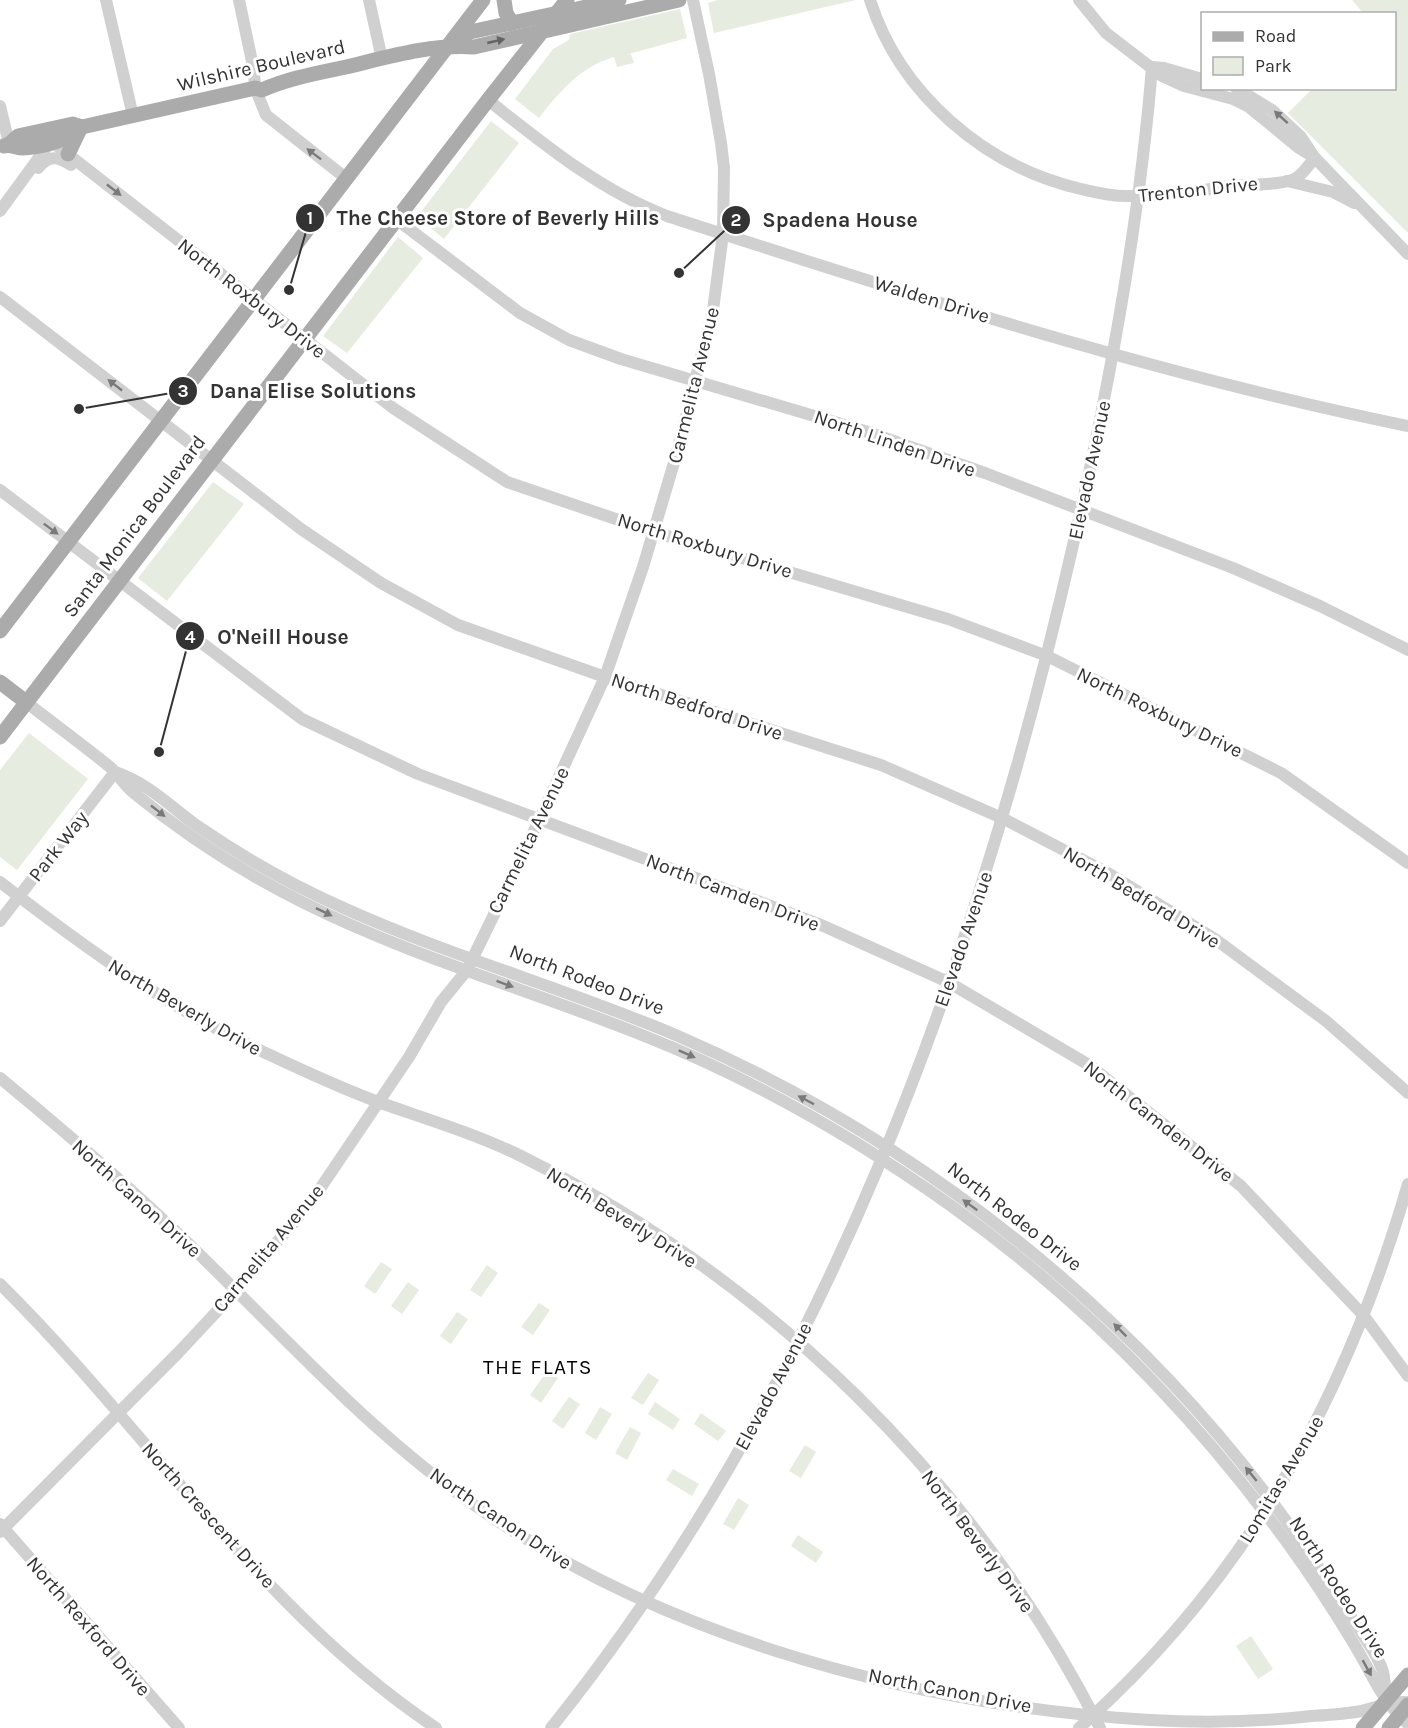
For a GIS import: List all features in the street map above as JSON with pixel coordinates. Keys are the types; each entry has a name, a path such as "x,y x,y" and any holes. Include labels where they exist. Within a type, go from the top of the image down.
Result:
{"main road":[{"path":"0,631 483,0"},
{"path":"504,0 506,13 512,23"},
{"name":"Santa Monica Boulevard","path":"0,737 396,219 567,0"},
{"name":"Wilshire Boulevard","path":"449,45 470,32 619,0"},
{"name":"Wilshire Boulevard","path":"5,145 23,135 73,124 82,127 255,88 262,90 279,82 382,59 449,45 474,46 679,0"},
{"name":"Wilshire Boulevard","path":"5,145 22,148 74,136 82,127"},
{"path":"68,154 82,127"},
{"name":"North Rodeo Drive","path":"0,682 26,702"},
{"path":"1363,1728 1408,1675"},
{"path":"1389,1728 1406,1712"}],"street":[{"path":"106,0 133,116"},
{"path":"239,0 255,88 263,111 269,119 347,178"},
{"path":"369,0 382,59"},
{"name":"Carmelita Avenue","path":"1,1528 118,1413 235,1292 311,1202 379,1102 441,1002 469,964 605,677 654,532 713,310 723,234 724,168 721,143 693,0"},
{"name":"Trenton Drive","path":"870,0 886,39 907,72 934,105 967,136 1024,171 1088,190 1119,196 1173,196 1231,186 1295,179 1315,158"},
{"path":"1079,0 1107,33 1169,80 1201,90"},
{"path":"1152,67 1201,78"},
{"name":"Elevado Avenue","path":"551,1728 644,1601 740,1450 842,1248 883,1152 948,982 1002,818 1047,656 1081,509 1113,354 1137,196 1152,67"},
{"path":"1203,90 1233,99 1249,107 1299,148 1315,158"},
{"path":"1239,90 1272,110 1301,136 1315,158 1408,254"},
{"name":"Walden Drive","path":"488,100 614,192 666,216 1113,354 1293,401 1408,426"},
{"path":"0,106 5,145"},
{"path":"3,208 51,141"},
{"name":"North Roxbury Drive","path":"51,141 393,408 507,482 654,532 880,598 1047,656 1281,773 1408,864"},
{"path":"3,208 12,202 44,160 58,157 81,171 93,174"},
{"path":"1287,181 1333,192 1364,209"},
{"name":"North Linden Drive","path":"396,219 498,297 543,326 596,351 865,431 1081,509 1276,586 1408,650"},
{"name":"North Bedford Drive","path":"0,297 301,529 381,583 458,625 605,677 881,765 1002,818 1108,873 1215,939 1326,1022 1408,1093"},
{"name":"North Camden Drive","path":"0,490 302,719 418,774 819,924 948,982 1089,1065 1241,1186 1364,1316 1408,1376"},
{"name":"North Rodeo Drive","path":"26,702 115,772 138,781 223,843 307,891 469,964 645,1023 712,1052 816,1105 883,1152 992,1221 1113,1324 1199,1413 1272,1501 1327,1579 1376,1658 1384,1675 1385,1702"},
{"name":"Park Way","path":"0,921 115,772"},
{"name":"North Beverly Drive","path":"0,882 96,956 192,1014 265,1053 379,1102 462,1130 566,1180 686,1254 797,1340 847,1385 954,1503 1002,1564 1067,1666 1100,1728"},
{"name":"North Canon Drive","path":"0,1078 131,1190 380,1430 443,1482 540,1547 644,1601 762,1645 879,1678 998,1701 1094,1715 1189,1721 1269,1719 1360,1711 1385,1702"},
{"name":"North Rodeo Drive","path":"883,1152 992,1237 1105,1332 1197,1429 1265,1512 1334,1611 1385,1702"},
{"name":"Lomitas Avenue","path":"1079,1728 1156,1654 1198,1605 1272,1501 1322,1411 1364,1316 1408,1184"},
{"name":"North Crescent Drive","path":"0,1284 283,1598 347,1659 436,1728"},
{"name":"North Rexford Drive","path":"1,1528 178,1728"},
{"path":"1385,1702 1406,1712"}],"green space":[{"path":"718,0 856,0 714,33 708,3"},
{"path":"1352,0 1408,0 1408,233 1288,113 1311,90 1396,90 1396,12 1362,12"},
{"path":"680,9 687,38 625,55 631,54 634,63 617,67 614,57 602,61 572,81 539,118 515,99 553,49 569,40 570,34"},
{"path":"491,121 519,143 444,239 417,217"},
{"path":"398,237 423,258 347,353 323,336"},
{"path":"213,482 244,504 167,601 138,578"},
{"path":"29,733 88,779 17,870 0,857 0,770"},
{"path":"381,1262 392,1269 375,1294 364,1286"},
{"path":"487,1265 498,1273 481,1297 470,1290"},
{"path":"408,1282 419,1290 402,1314 391,1306"},
{"path":"539,1303 550,1310 533,1335 521,1327"},
{"path":"457,1312 468,1319 451,1344 440,1336"},
{"path":"547,1371 558,1378 541,1403 530,1395"},
{"path":"648,1373 659,1380 643,1405 631,1398"},
{"path":"569,1397 580,1404 563,1429 552,1421"},
{"path":"655,1402 680,1419 673,1430 648,1414"},
{"path":"600,1407 612,1414 596,1440 585,1433"},
{"path":"701,1413 726,1431 718,1441 694,1424"},
{"path":"630,1427 641,1433 627,1460 615,1453"},
{"path":"805,1445 816,1452 801,1478 789,1471"},
{"path":"673,1469 699,1484 692,1496 666,1480"},
{"path":"738,1498 749,1505 734,1530 723,1524"},
{"path":"798,1535 823,1552 816,1563 791,1546"},
{"path":"1251,1636 1273,1669 1258,1679 1236,1646"}],"place":[{"name":"Spadena House","path":"679,273"},
{"name":"The Cheese Store of Beverly Hills","path":"289,290"},
{"name":"Dana Elise Solutions","path":"79,409"},
{"name":"O'Neill House","path":"159,752"}],"district":[{"name":"THE FLATS","path":"538,1367"}]}
